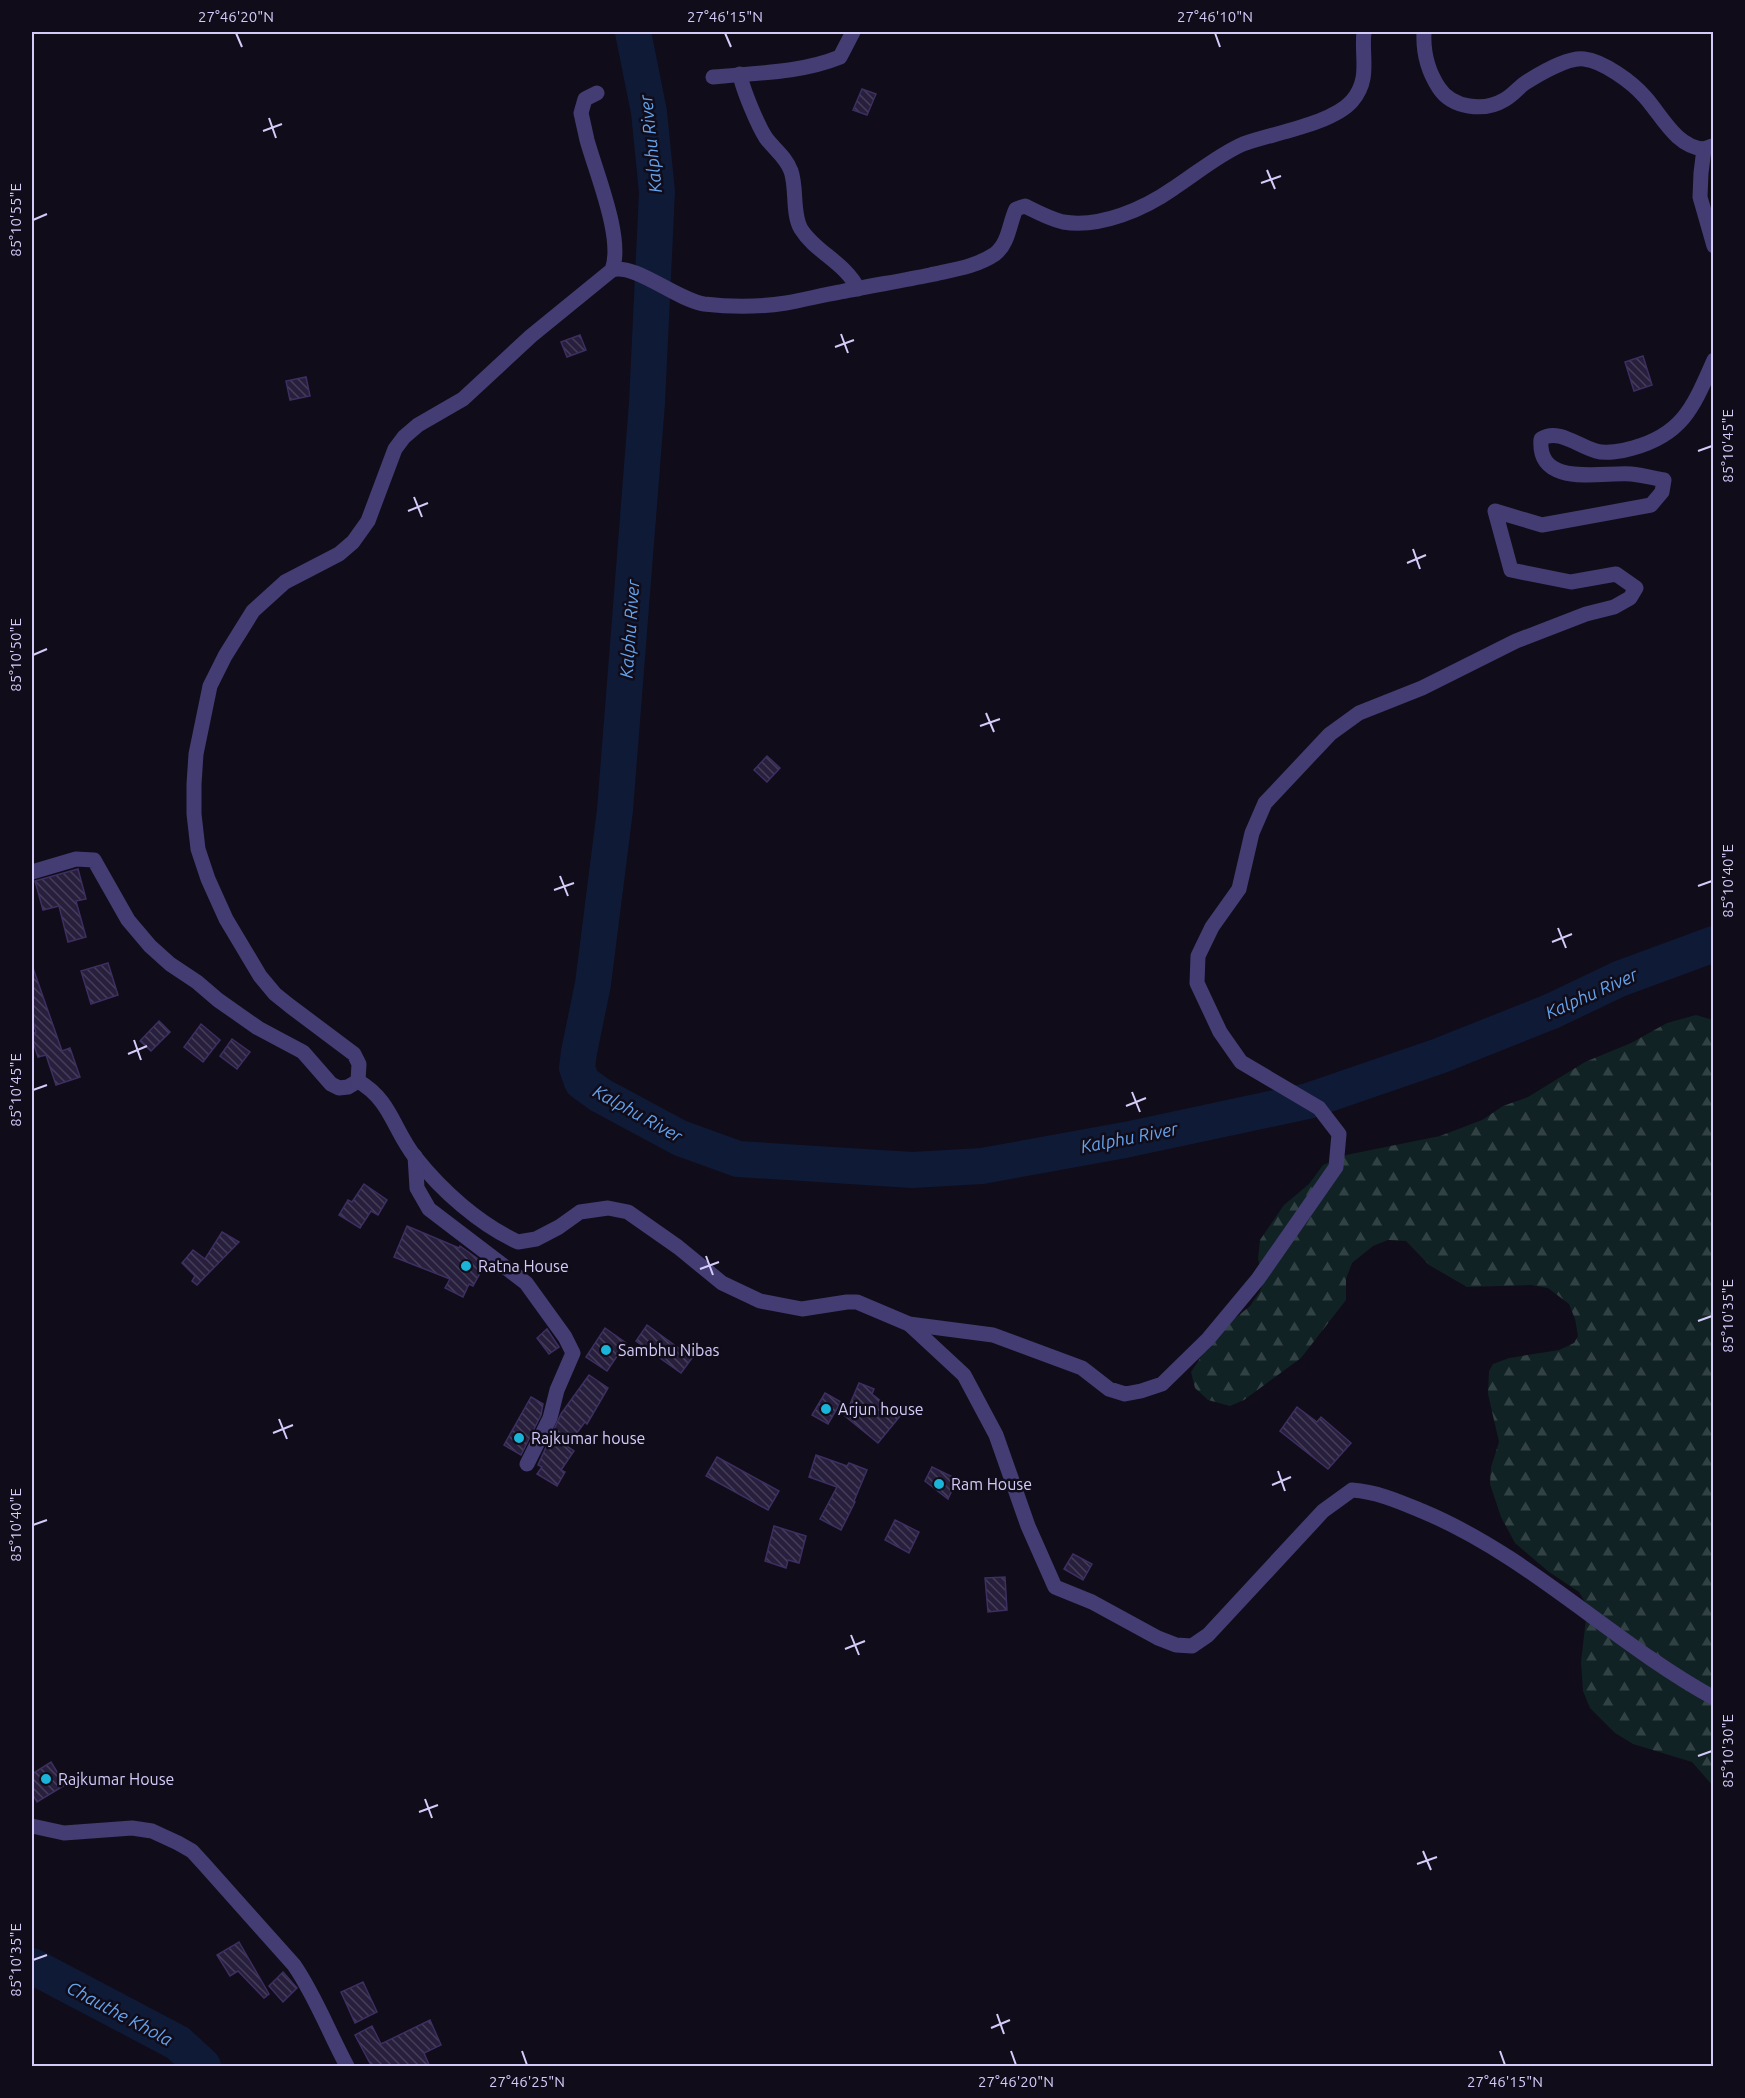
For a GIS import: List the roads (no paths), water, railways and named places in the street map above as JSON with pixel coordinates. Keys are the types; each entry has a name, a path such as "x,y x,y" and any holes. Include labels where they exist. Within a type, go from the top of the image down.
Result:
{"street":[{"path":"713,77 771,72 823,64 840,57 853,32"},
{"path":"358,1081 359,1064 354,1054 275,994 260,976 226,919 208,879 198,849 194,784 196,754 210,686 253,610 285,582 339,554 353,542 368,521 394,449 404,438 418,425 463,399 531,336 617,268 636,273 684,298 703,304 786,303 952,271 988,259 1003,245 1016,209 1020,207 1025,206 1055,220 1074,222 1096,221 1123,214 1152,202 1203,167 1243,145 1332,115 1350,104 1361,89 1365,72 1364,32"},
{"path":"1424,32 1424,51 1432,77 1443,94 1458,104 1470,106 1496,104 1506,100 1525,83 1573,59 1595,62 1620,75 1639,90 1684,143 1696,149 1709,147 1700,197 1713,246"},
{"path":"740,74 762,130 791,172 797,219 801,228 809,239 855,283 858,289"},
{"path":"597,93 585,99 581,112 608,211 615,249 612,270"},
{"path":"358,1081 373,1089 389,1110 415,1156 450,1194 484,1223 518,1242 536,1239 559,1227 580,1212 608,1208 628,1212 678,1247 722,1283 760,1301 802,1309 857,1302 909,1324 993,1335 1012,1341 1082,1368 1109,1389 1125,1394 1162,1384 1208,1339 1258,1279 1336,1167 1339,1134 1319,1108 1241,1062 1220,1032 1197,983 1198,956 1212,927 1239,889 1252,832 1265,803 1330,734 1359,713 1422,688 1516,641 1586,614 1614,607 1630,598 1636,588 1616,574 1570,582 1511,570 1495,512 1542,525 1651,505 1662,492 1664,480 1633,474 1564,474 1548,465 1540,450 1541,438 1548,434 1560,435 1600,453 1627,450 1654,442 1683,420 1699,393 1713,360"},
{"path":"32,872 76,859 94,860 128,920 150,946 170,964 258,1028 303,1052 331,1083 339,1088 348,1087 358,1081"},
{"path":"415,1156 417,1188 429,1209 526,1283 565,1336 573,1353 557,1390 550,1418 527,1464"},
{"path":"909,1324 964,1375 996,1435 1028,1526 1055,1587 1092,1602 1158,1638 1176,1645 1192,1646 1208,1635 1323,1511 1352,1490 1372,1491 1455,1525 1533,1573 1678,1679 1713,1698"},
{"path":"32,1826 64,1833 132,1828 152,1831 192,1851 294,1965 307,1984 347,2067"}],"waterway":[{"name":"Kalphu River","path":"633,32 649,112 657,192 647,403 615,810 593,984 577,1068 582,1082 600,1095 680,1138 738,1159 912,1170 982,1166 1125,1140 1308,1101 1439,1056 1552,1011 1619,979 1714,944"},
{"name":"Chauthe Khola","path":"32,1966 178,2043 203,2066"}],"place":[{"name":"Ratna House","path":"466,1266"},
{"name":"Sambhu Nibas","path":"606,1350"},
{"name":"Arjun house","path":"826,1409"},
{"name":"Rajkumar house","path":"519,1438"},
{"name":"Ram House","path":"939,1484"},
{"name":"Rajkumar House","path":"46,1779"}]}
